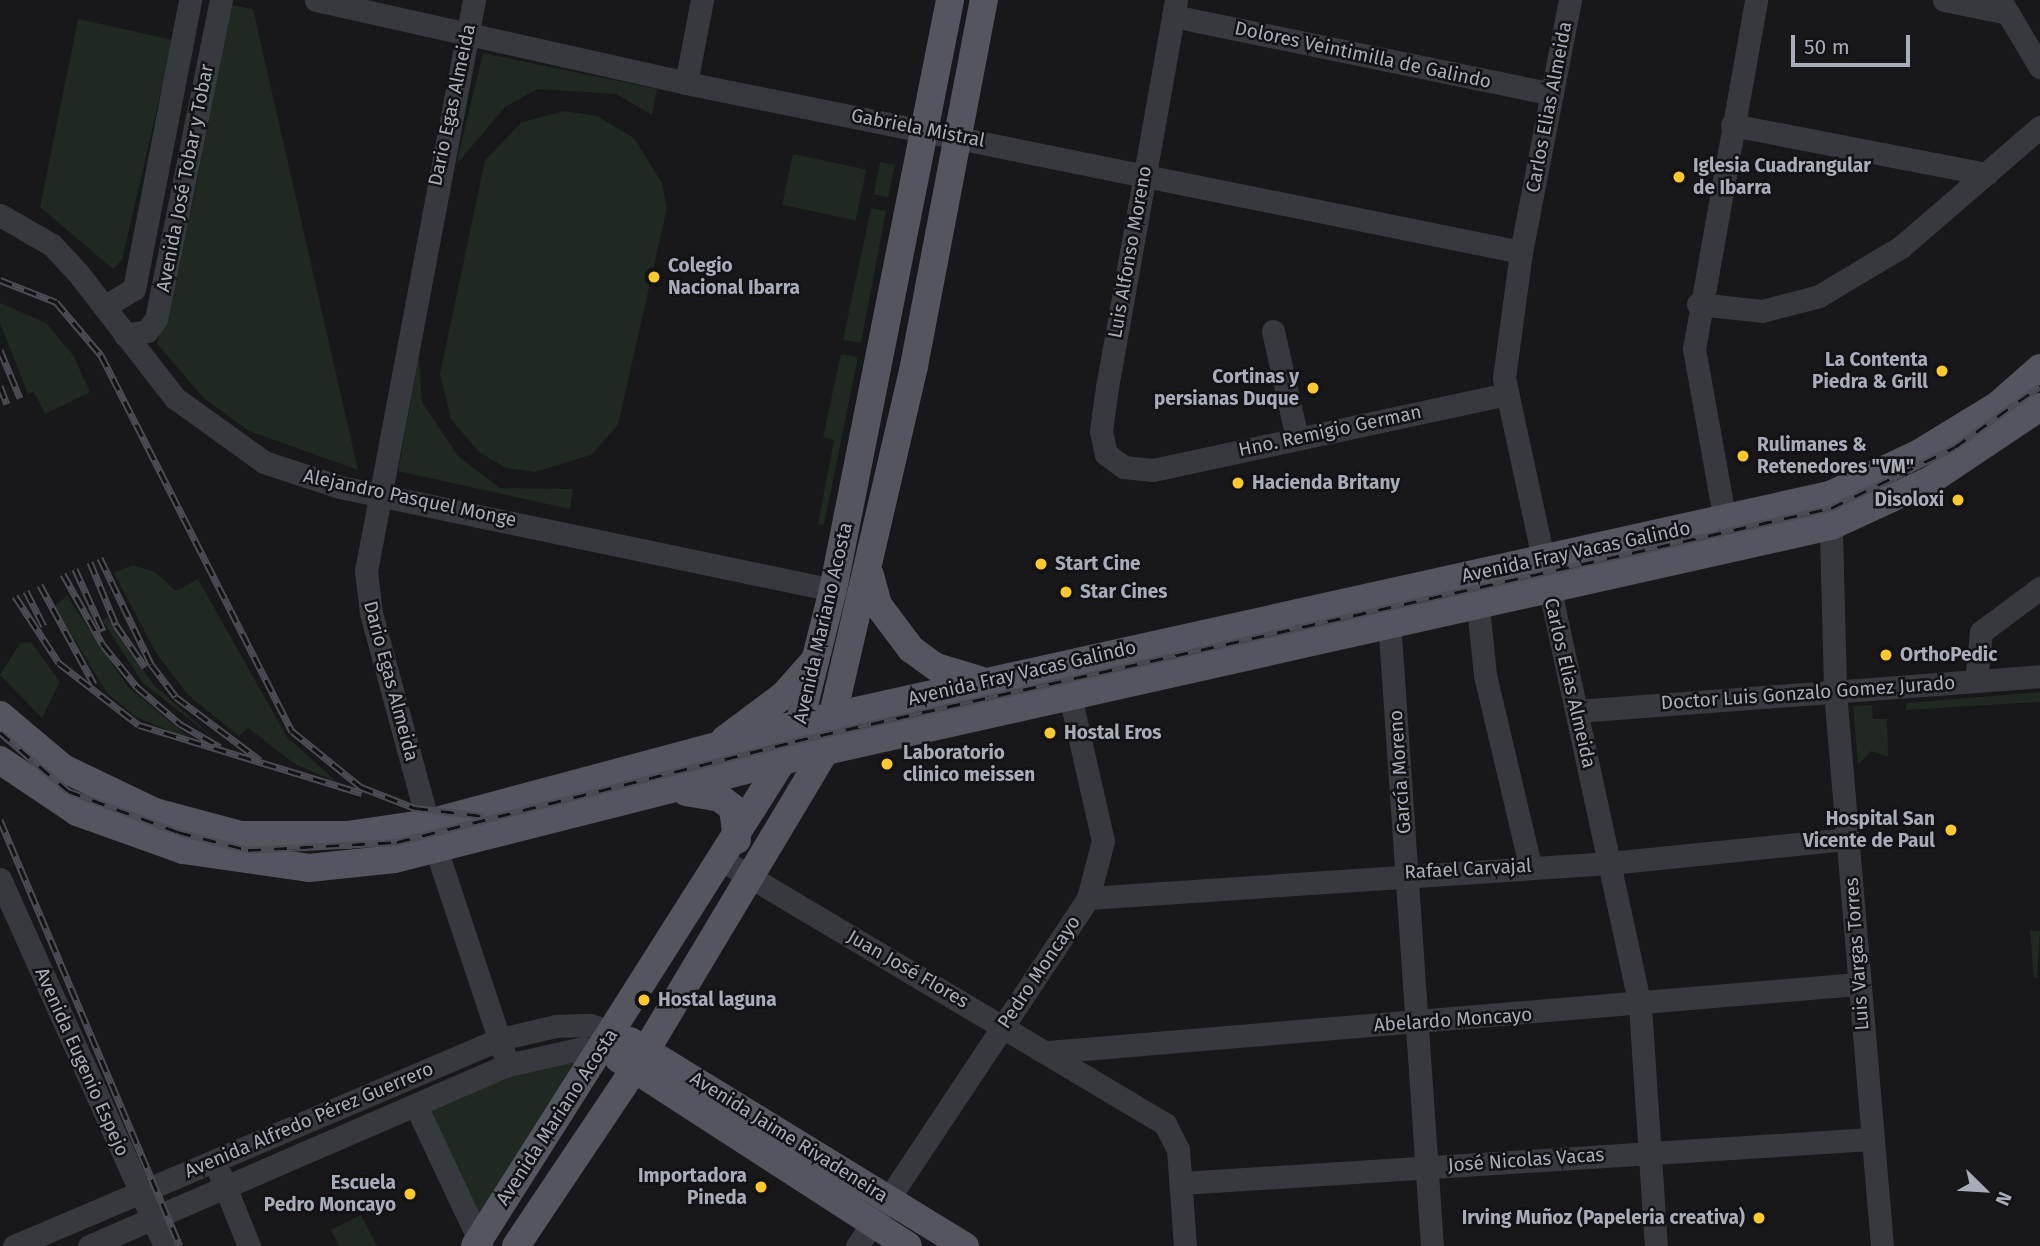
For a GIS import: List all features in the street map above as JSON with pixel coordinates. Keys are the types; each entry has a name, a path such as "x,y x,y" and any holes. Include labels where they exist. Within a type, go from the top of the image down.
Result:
{"main road":[{"name":"Avenida Mariano Acosta","path":"478,1245 729,850 802,723 833,590 950,0"},
{"name":"Avenida Mariano Acosta","path":"516,1246 641,1058 824,753 869,573 984,0"},
{"name":"Avenida Fray Vacas Galindo","path":"0,715 63,768 155,812 241,835 433,836 716,744 802,723 834,719 982,681 1725,521 1830,495 1917,454 1998,405 2040,368"},
{"name":"Avenida Fray Vacas Galindo","path":"0,760 77,812 183,850 247,863 309,868 433,836 669,789 781,761 1550,592 1831,526 1931,480 2040,407"},
{"path":"869,573 878,605 911,649 936,667 982,681"},
{"path":"716,744 784,695 817,657"},
{"path":"669,789 720,798 733,808 729,850"},
{"name":"Avenida Jaime Rivadeneira","path":"606,1041 641,1058 885,1196 965,1246"},
{"name":"Avenida Jaime Rivadeneira","path":"641,1058 865,1235 908,1246"}],"street":[{"name":"Avenida José Tobar y Tobar","path":"107,306 134,289 190,0"},
{"name":"Avenida José Tobar y Tobar","path":"125,335 147,331 156,319 221,0"},
{"name":"Gabriela Mistral","path":"316,0 467,31 686,83 958,134 1142,178 1521,252"},
{"name":"Dario Egas Almeida","path":"474,0 376,491 366,571 371,613 433,836 508,1065"},
{"path":"686,83 702,0"},
{"name":"Carlos Elias Almeida","path":"1570,0 1521,252 1505,356 1507,394 1640,1006 1656,1246"},
{"path":"1725,521 1694,349 1698,304 1756,0"},
{"path":"1944,0 2004,6 2040,67"},
{"name":"Dolores Veintimilla de Galindo","path":"1175,8 1552,94"},
{"name":"Luis Alfonso Moreno","path":"1153,470 1124,467 1106,454 1101,431 1142,178 1175,8"},
{"path":"1732,125 1986,174"},
{"path":"1698,304 1762,311 1819,296 1901,247 2040,127"},
{"name":"Alejandro Pasquel Monge","path":"0,215 52,245 107,306 125,335 175,398 240,448 301,475 833,590"},
{"path":"1273,331 1297,438"},
{"name":"Hno. Remigio German","path":"1153,470 1507,394"},
{"name":"Luis Vargas Torres","path":"1830,495 1835,692 1857,984 1882,1246"},
{"path":"1976,681 1981,632 2040,588"},
{"name":"García Moreno","path":"1387,592 1419,1023 1432,1246"},
{"path":"1478,607 1485,675 1530,865"},
{"name":"Pedro Moncayo","path":"865,1235 885,1196 1005,1024 1088,898 1103,841 1063,664"},
{"name":"Doctor Luis Gonzalo Gomez Jurado","path":"1577,711 2040,676"},
{"name":"Rafael Carvajal","path":"1088,898 1407,872 1610,863 1848,839"},
{"name":"Juan José Flores","path":"729,850 748,877 1005,1024 1165,1124 1178,1149 1185,1246"},
{"name":"Avenida Eugenio Espejo","path":"0,879 165,1246"},
{"name":"Abelardo Moncayo","path":"1048,1052 1640,1006 1857,984"},
{"name":"Avenida Alfredo Pérez Guerrero","path":"14,1246 140,1190 500,1040 556,1026 590,1025 606,1041 508,1065 417,1108 89,1246"},
{"path":"417,1108 478,1245"},
{"name":"José Nicolas Vacas","path":"1182,1183 1871,1139"},
{"path":"214,1160 249,1246"}],"shaded area":[{"path":"230,5 253,9 358,470 249,431 204,398 157,344 195,193"},
{"path":"78,19 173,40 122,260 113,269 40,207"},
{"path":"483,53 657,89 652,115 616,94 537,89 505,107 456,165"},
{"path":"564,111 597,116 634,138 662,183 667,208 618,425 591,455 535,472 506,468 479,452 451,419 440,374 485,160 522,122"},
{"path":"793,154 866,170 856,220 782,205"},
{"path":"880,162 895,165 888,197 874,194"},
{"path":"871,208 886,211 861,343 843,340"},
{"path":"0,303 46,323 73,355 90,392 45,414 34,392 28,394 0,323"},
{"path":"841,354 858,357 824,525 818,524 834,440 823,437"},
{"path":"419,357 422,402 458,456 500,488 573,489 570,509 398,471"},
{"path":"133,565 155,572 176,591 198,579 287,737 338,783 295,764 248,728 239,736 188,695 156,653 114,573"},
{"path":"67,596 128,687 192,740 136,717 107,693 54,606"},
{"path":"107,617 153,684 217,741 142,682 102,620"},
{"path":"31,642 60,682 42,718 0,675 20,643"},
{"path":"2040,692 2040,702 1906,710 1906,703"},
{"path":"1872,705 1873,719 1887,719 1888,757 1871,751 1858,765 1853,706"},
{"path":"2030,931 2040,931 2037,978 2034,978"},
{"path":"587,1057 483,1225 425,1112 526,1066"},
{"path":"361,1215 377,1246 339,1246 331,1230"}],"railway":[{"path":"0,280 56,302 101,355 292,731 361,787 415,808 484,816"},
{"path":"0,350 20,398"},
{"path":"0,386 7,404"},
{"path":"0,732 68,791 178,832 248,850 397,842 795,741 1831,508 1955,447 2040,386"},
{"path":"100,558 151,664 176,697 260,760"},
{"path":"90,562 116,625 145,667"},
{"path":"75,569 103,631"},
{"path":"63,574 103,645 137,687 180,724 220,747"},
{"path":"40,585 94,684"},
{"path":"26,591 44,626"},
{"path":"15,596 59,663 139,725 362,793"},
{"path":"0,820 180,1246"}],"place":[{"name":"Iglesia Cuadrangular de Ibarra","path":"1679,177"},
{"name":"Colegio Nacional Ibarra","path":"654,277"},
{"name":"La Contenta Piedra & Grill","path":"1942,371"},
{"name":"Cortinas y persianas Duque","path":"1313,388"},
{"name":"Rulimanes & Retenedores \"VM\"","path":"1743,456"},
{"name":"Hacienda Britany","path":"1238,483"},
{"name":"Disoloxi","path":"1958,500"},
{"name":"Start Cine","path":"1041,564"},
{"name":"Star Cines","path":"1066,592"},
{"name":"OrthoPedic","path":"1886,655"},
{"name":"Hostal Eros","path":"1050,733"},
{"name":"Laboratorio clinico meissen","path":"887,764"},
{"name":"Hospital San Vicente de Paul","path":"1951,830"},
{"name":"Hostal laguna","path":"644,1000"},
{"name":"Importadora Pineda","path":"761,1187"},
{"name":"Escuela Pedro Moncayo","path":"410,1194"},
{"name":"Irving Muñoz (Papeleria creativa)","path":"1759,1218"}]}
